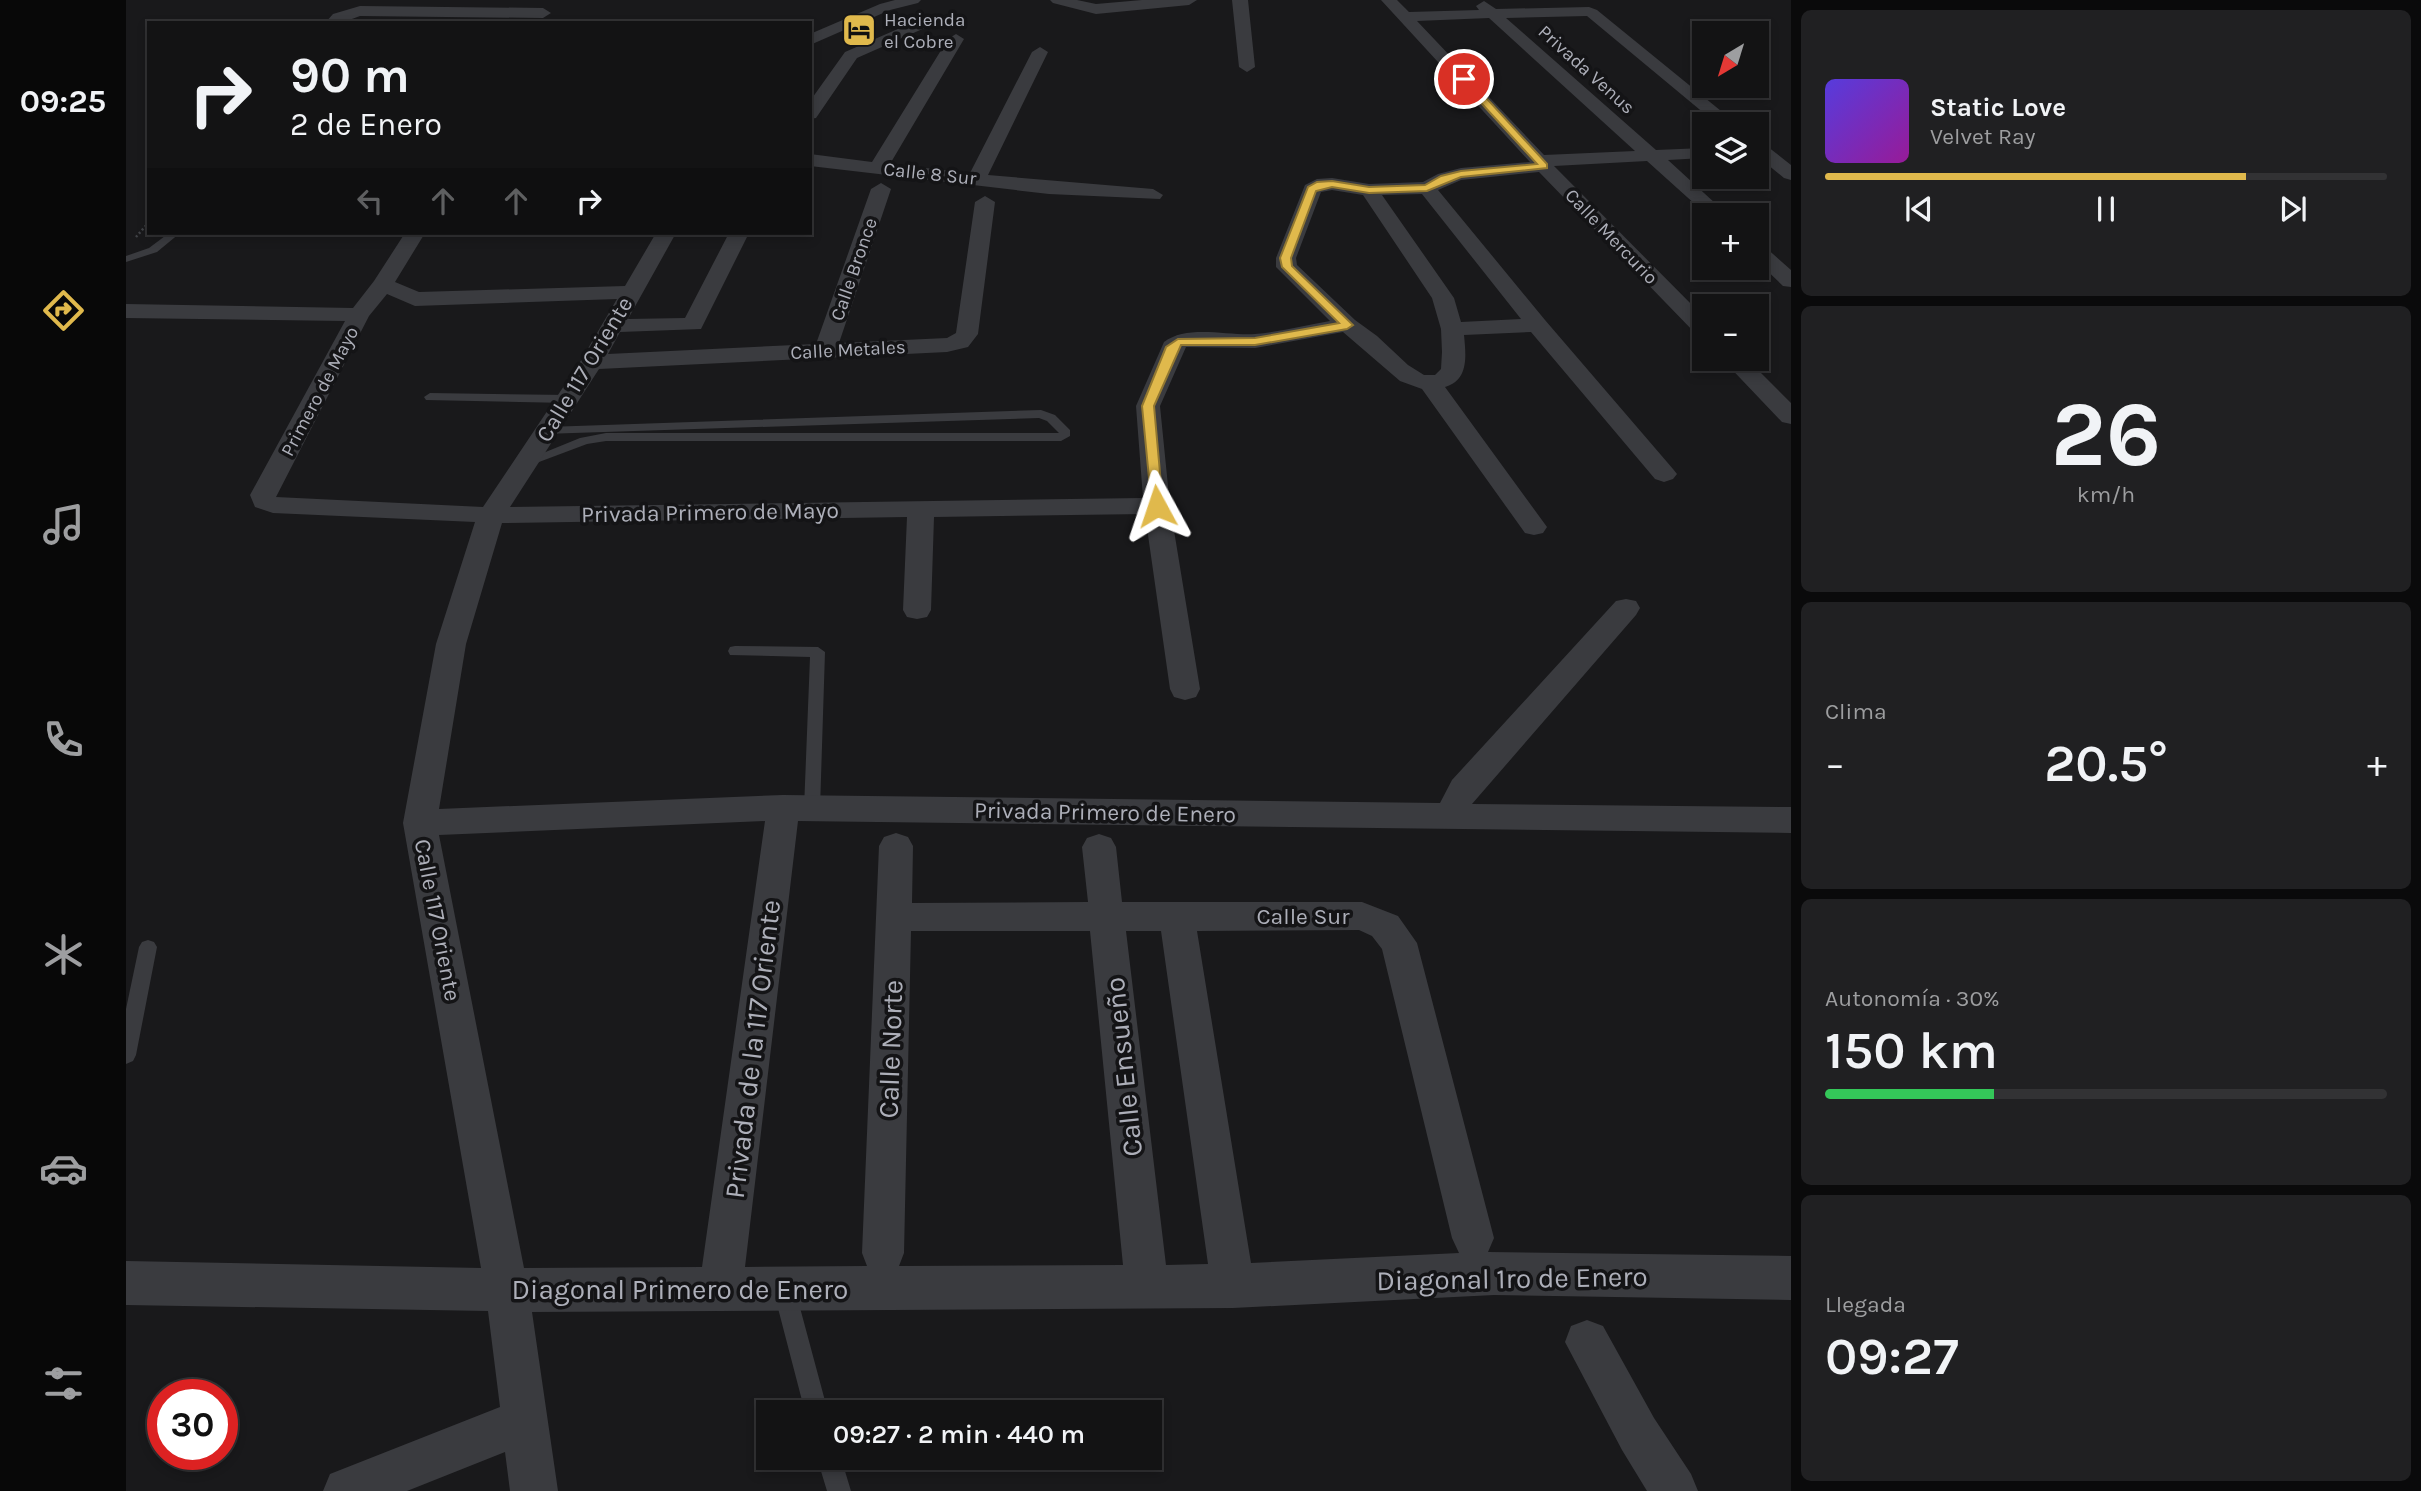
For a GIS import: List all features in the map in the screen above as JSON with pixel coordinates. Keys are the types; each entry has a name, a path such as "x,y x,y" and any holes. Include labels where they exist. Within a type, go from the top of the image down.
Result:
{"street":[{"path":"335,21 360,10 542,18 556,0"},
{"path":"812,39 885,7 913,0"},
{"path":"1058,0 1088,9 1189,0"},
{"path":"1240,0 1247,66"},
{"name":"Calle Mercurio","path":"1389,0 1542,164 1692,317"},
{"name":"Privada Venus","path":"1474,0 1493,13 1705,203"},
{"path":"1407,17 1584,10 1592,13 1713,112"},
{"path":"812,111 851,55 930,20"},
{"path":"812,27 843,25"},
{"name":"Calle Bronce","path":"825,349 879,178 956,39"},
{"path":"977,178 1040,52"},
{"path":"1369,190 1443,298 1452,330 1453,367 1451,374 1443,381 1430,383 1415,380 1400,371 1287,267 1286,258 1312,189 1317,185 1332,184 1369,190 1427,188 1445,178 1461,174 1542,164 1692,154"},
{"path":"1769,157 1791,174"},
{"name":"Calle 8 Sur","path":"812,161 879,178 977,178 1049,188 1153,195"},
{"path":"1427,188 1537,325 1664,474"},
{"name":"Calle Metales","path":"592,362 947,345 960,342 967,334 985,202"},
{"name":"Primero de Mayo","path":"264,501 263,495 359,315 383,284 413,235"},
{"name":"Calle 117 Oriente","path":"534,1491 507,1290 420,823 451,644 491,515 592,362 665,235"},
{"path":"611,326 693,324 738,235"},
{"path":"1769,261 1791,281"},
{"path":"383,284 415,299 630,292"},
{"path":"126,311 359,315"},
{"path":"1185,689 1157,506 1148,406 1172,347 1178,342 1255,341 1347,325"},
{"path":"1452,330 1537,325"},
{"path":"1746,371 1791,417"},
{"path":"1430,383 1534,527"},
{"path":"1763,387 1791,384"},
{"name":"Privada Primero de Mayo","path":"264,501 273,505 491,515 1157,506"},
{"path":"917,610 921,509"},
{"path":"1449,817 1463,789 1626,608"},
{"name":"Privada Primero de Enero","path":"420,823 797,809 1791,820"},
{"name":"Privada de la 117 Oriente","path":"721,1289 797,809"},
{"name":"Calle Norte","path":"883,1253 897,846"},
{"name":"Calle Ensueño","path":"1098,847 1147,1286"},
{"name":"Calle Sur","path":"894,917 1362,916 1385,926 1399,943 1473,1238"},
{"path":"1177,917 1233,1286"},
{"name":"Diagonal 1ro de Enero","path":"1233,1286 1494,1273 1791,1278"},
{"name":"Diagonal Primero de Enero","path":"126,1283 507,1290 1233,1286"},
{"path":"1587,1342 1638,1434 1674,1491"},
{"path":"347,1491 524,1421"}],"lane":[{"path":"126,259 153,250 172,235"},
{"path":"430,397 568,399"},
{"path":"527,462 595,438 727,431 880,419 1041,414 1051,418 1066,433 1060,437 879,437 727,431 547,431"},
{"path":"879,437 880,419"},
{"path":"735,651 818,652 797,809"},
{"path":"126,1055 148,947"},
{"path":"784,1288 814,1400"},
{"path":"833,1470 839,1491"}],"place":[{"name":"Hacienda el Cobre","path":"859,30"}],"route":[{"path":"1157,506 1148,406 1172,347 1187,340 1255,341 1347,325 1287,267 1286,258 1312,189 1317,185 1332,184 1369,190 1427,188 1445,178 1461,174 1544,166 1464,79"}]}
